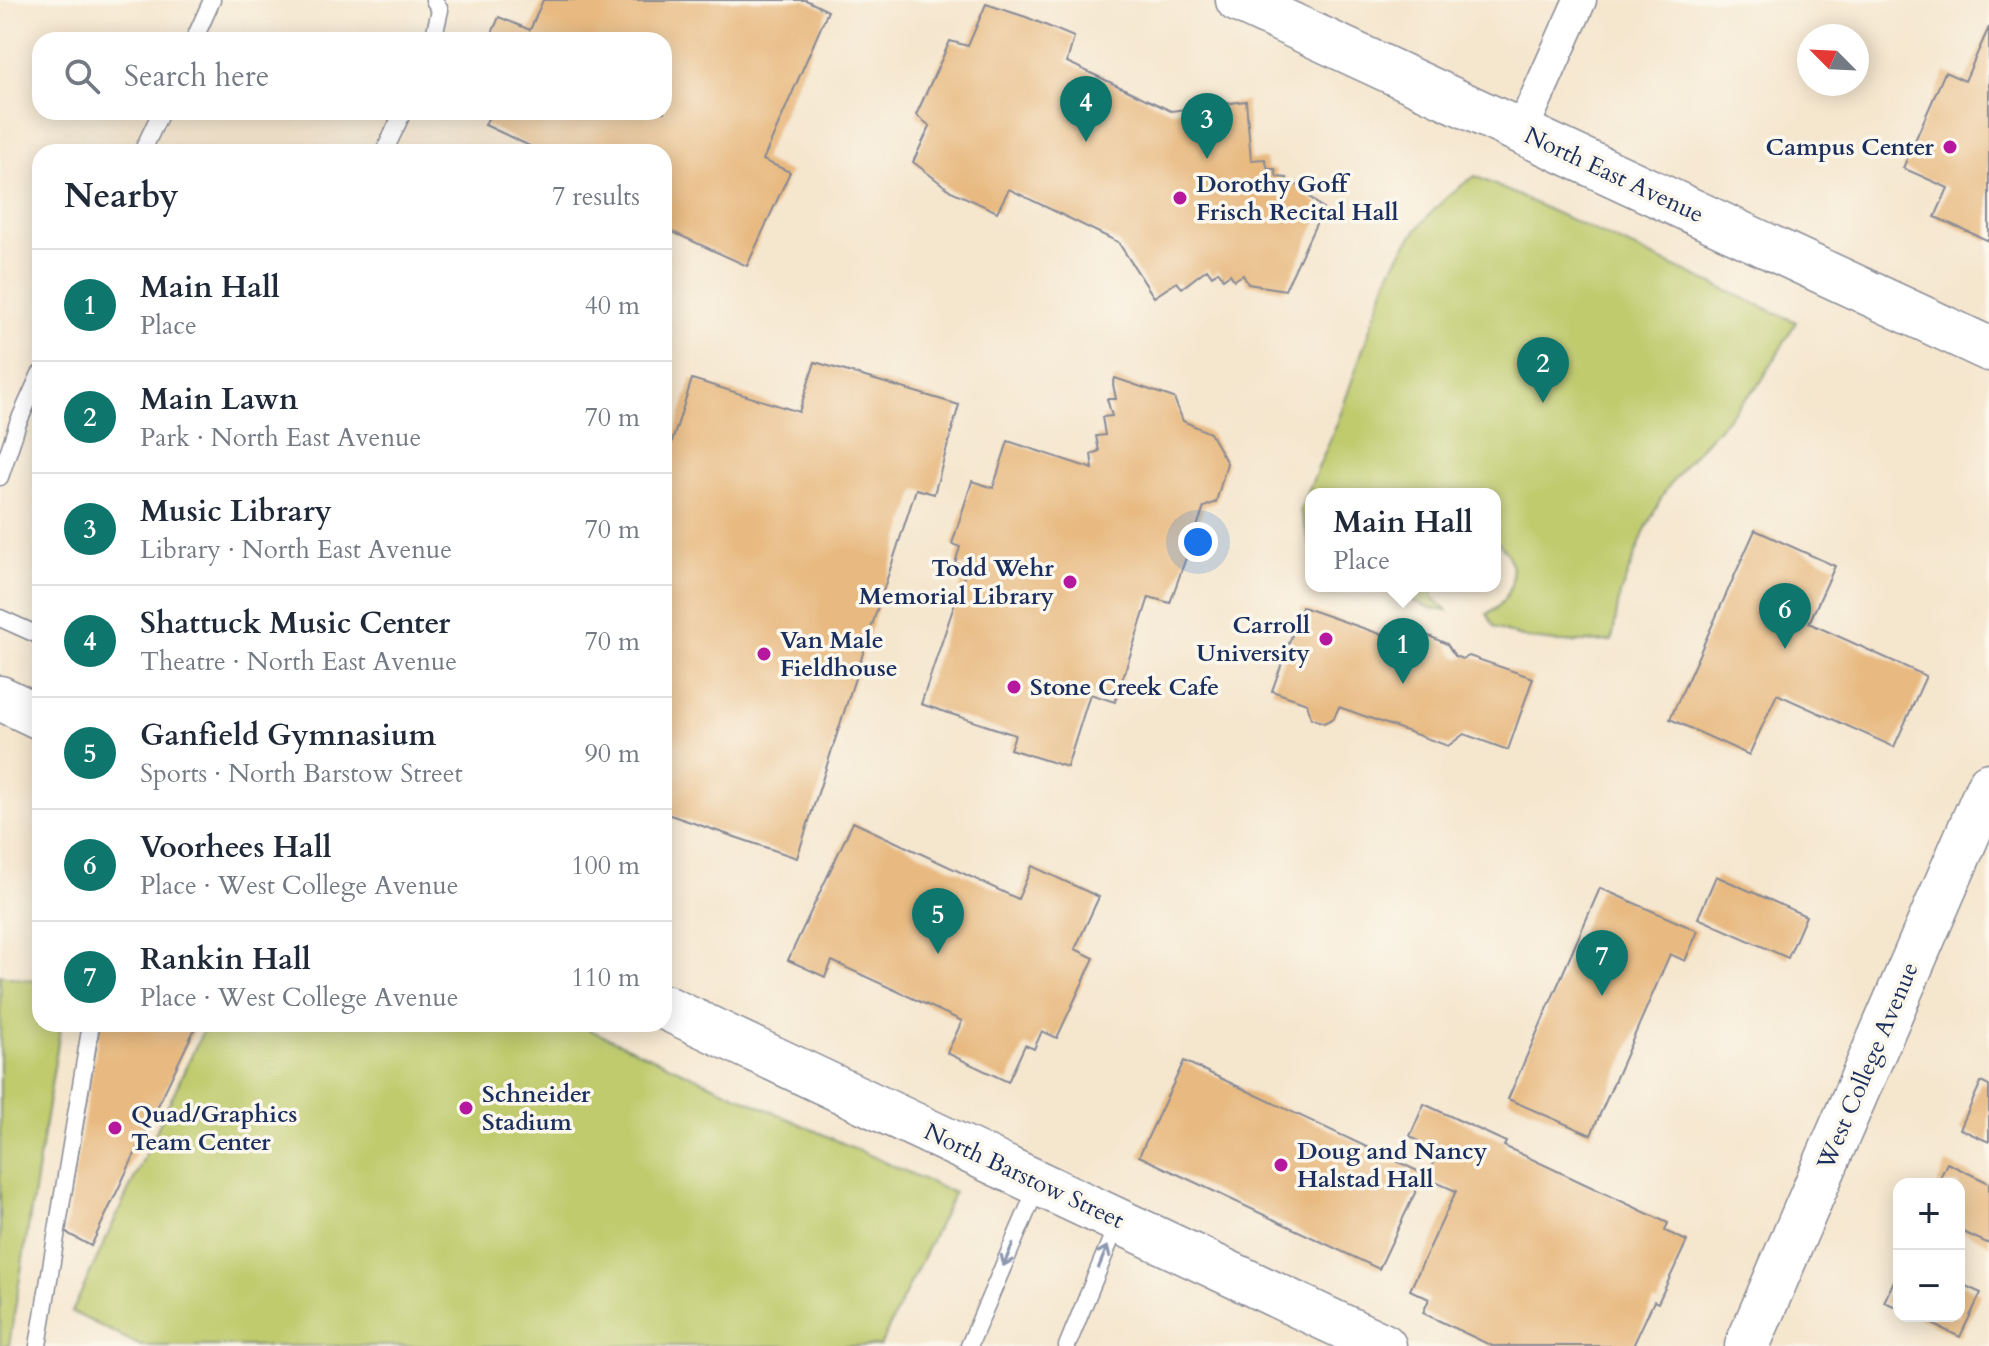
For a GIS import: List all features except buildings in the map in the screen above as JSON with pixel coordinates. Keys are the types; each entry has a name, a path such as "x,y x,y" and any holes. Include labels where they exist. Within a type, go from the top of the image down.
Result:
{"street":[{"name":"North East Avenue","path":"1238,0 1989,349"},
{"path":"1521,132 1580,0"},
{"path":"0,698 32,713"},
{"name":"West College Avenue","path":"1747,1346 1989,785"},
{"name":"North Barstow Street","path":"672,1011 1384,1346"}],"lane":[{"path":"198,32 212,0"},
{"path":"434,0 440,10 435,32"},
{"path":"146,144 157,120"},
{"path":"388,144 399,120"},
{"path":"0,477 32,392"},
{"path":"0,618 32,632"},
{"path":"38,1346 90,1032"},
{"path":"969,1346 1039,1183"},
{"path":"1067,1346 1118,1220"}],"green space":[{"path":"1475,176 1796,322 1761,382 1687,462 1665,491 1646,528 1620,594 1612,641 1537,640 1494,627 1487,614 1504,599 1512,579 1509,558 1501,546 1501,488 1309,488 1337,424 1387,279 1424,221"},
{"path":"1305,498 1305,527 1300,510"},
{"path":"1390,592 1432,592 1447,611 1433,609"},
{"path":"0,975 32,981 32,1032 60,1032 9,1346 0,1346"},
{"name":"Schneider Stadium","path":"202,1032 595,1032 954,1193 880,1346 141,1346 72,1312"}],"place":[{"name":"Shattuck Music Center","path":"1086,142"},
{"name":"Campus Center","path":"1950,147"},
{"name":"Music Library","path":"1207,159"},
{"name":"Dorothy Goff Frisch Recital Hall","path":"1180,198"},
{"name":"Main Lawn","path":"1543,403"},
{"name":"Todd Wehr Memorial Library","path":"1070,582"},
{"name":"Carroll University","path":"1326,639"},
{"name":"Voorhees Hall","path":"1785,649"},
{"name":"Van Male Fieldhouse","path":"764,654"},
{"name":"Main Hall","path":"1403,684"},
{"name":"Stone Creek Cafe","path":"1014,687"},
{"name":"Ganfield Gymnasium","path":"938,954"},
{"name":"Rankin Hall","path":"1602,996"},
{"name":"Schneider Stadium","path":"466,1108"},
{"name":"Quad/Graphics Team Center","path":"115,1128"},
{"name":"Doug and Nancy Halstad Hall","path":"1281,1165"}]}
